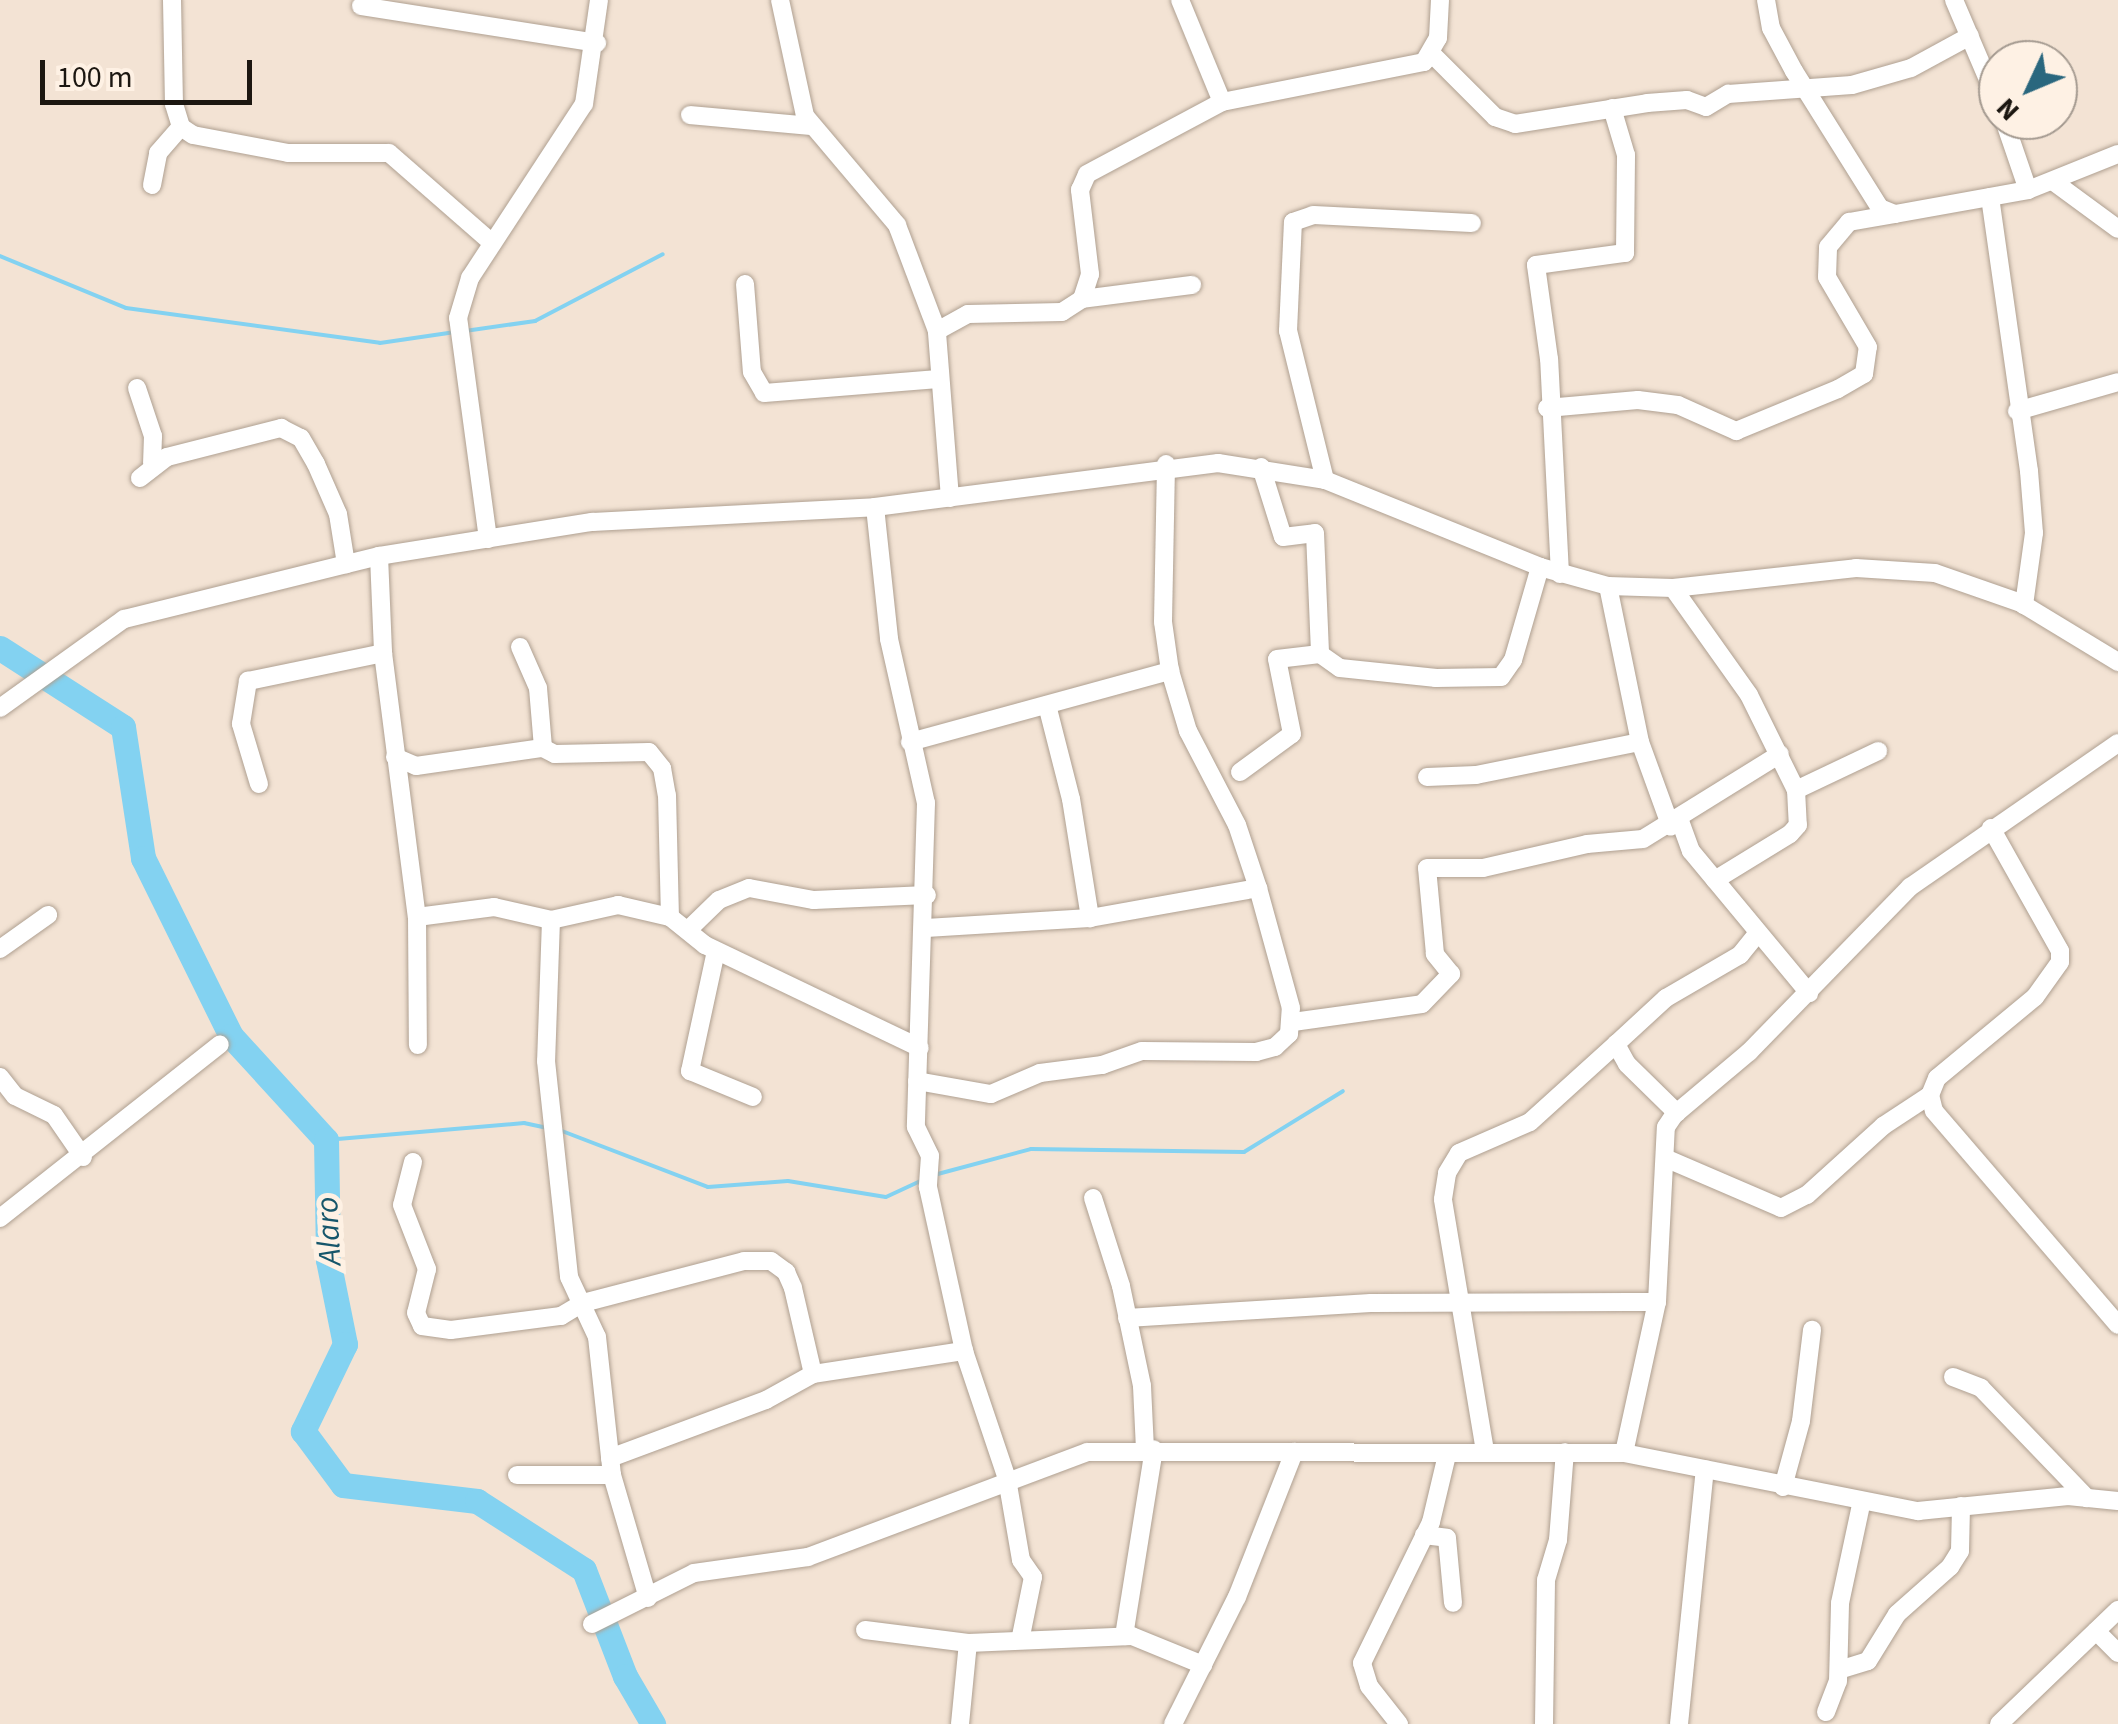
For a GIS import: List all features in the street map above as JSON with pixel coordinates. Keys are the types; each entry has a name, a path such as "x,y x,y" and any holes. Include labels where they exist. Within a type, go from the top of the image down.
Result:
{"street":[{"path":"172,0 174,104 180,127 193,136 288,154 389,153 492,242"},
{"path":"488,539 458,318 470,278 584,104 596,44 599,0"},
{"path":"780,0 810,126 896,224 937,331 950,498"},
{"path":"1180,0 1222,102"},
{"path":"1433,55 1440,0"},
{"path":"1766,0 1771,28 1812,92 1870,198 1894,214"},
{"path":"1954,0 1978,55"},
{"path":"360,6 596,44"},
{"path":"1433,55 1507,123 1687,100 1706,107 1728,94 1812,92 1911,68 1970,36"},
{"path":"1082,299 1090,274 1080,190 1087,174 1222,102 1413,67 1433,55"},
{"path":"1560,574 1547,408 1549,359 1536,265 1625,253 1626,156 1612,108"},
{"path":"690,115 810,126"},
{"path":"152,185 158,153 180,127"},
{"path":"2011,140 2028,190"},
{"path":"1547,408 1638,400 1678,405 1736,430 1864,374 1868,348 1824,264 1832,236 1863,218 2028,190 2118,154"},
{"path":"2054,182 2118,229"},
{"path":"1990,197 2034,533 2024,605"},
{"path":"1863,218 1870,198"},
{"path":"1324,480 1288,331 1293,222 1313,215 1472,222"},
{"path":"744,284 752,372 764,393 938,379"},
{"path":"937,331 968,314 1062,312 1082,299 1192,284"},
{"path":"2017,411 2118,382"},
{"path":"138,388 153,436 146,471 260,428 281,428 301,438 338,514 346,564"},
{"path":"1166,464 1164,622 1170,671 1188,732 1237,826 1258,888 1293,1022"},
{"path":"0,708 60,662 145,611 379,556 592,522 875,506 1166,464 1261,467 1324,480 1540,567 1608,586 1673,588 1856,568 1935,574 2024,605 2118,662"},
{"path":"1261,467 1283,537 1315,532 1320,654"},
{"path":"875,506 890,639 926,803 927,896 916,1127 930,1156 928,1187 964,1351 1007,1479 1020,1560 1033,1577 1021,1636"},
{"path":"379,556 383,652 416,917 418,1046"},
{"path":"1240,772 1292,734 1277,659 1320,654 1355,673 1500,677 1512,660 1540,567"},
{"path":"1608,586 1640,742 1675,824 1691,851 1808,992"},
{"path":"1673,588 1749,695 1796,790 1798,825 1790,834 1715,880"},
{"path":"520,647 538,688 543,748"},
{"path":"259,784 241,724 248,681 383,652"},
{"path":"910,742 1170,671"},
{"path":"1047,705 1071,799 1090,918"},
{"path":"1427,776 1476,774 1640,742"},
{"path":"1624,1454 1657,1302 1666,1128 1677,1113 1808,992 1910,887 1990,828 2118,744"},
{"path":"395,758 416,766 543,748 555,754 628,748 649,752 662,768 670,917"},
{"path":"1796,790 1878,751"},
{"path":"916,1081 992,1094 1040,1072 1102,1065 1142,1051 1275,1048 1293,1022 1422,1004 1451,974 1436,954 1427,868 1484,868 1587,844 1643,839 1675,824 1780,754"},
{"path":"1666,1158 1781,1208 1795,1204 1901,1111 1930,1095 1937,1078 2035,997 2060,962 2060,951 1990,828"},
{"path":"688,930 719,900 750,888 814,900 927,896"},
{"path":"926,928 1090,918 1258,888"},
{"path":"416,917 494,907 551,920 618,905 670,917 716,950 920,1048"},
{"path":"0,948 48,915"},
{"path":"551,920 551,1140 569,1276 596,1338 611,1467 648,1598"},
{"path":"1485,1451 1443,1199 1459,1153 1530,1122 1653,1007 1740,955 1758,934"},
{"path":"716,950 690,1070 753,1097"},
{"path":"0,1218 83,1157 220,1044"},
{"path":"1616,1044 1627,1064 1677,1113"},
{"path":"0,1076 15,1096 54,1116 83,1157"},
{"path":"1930,1095 1945,1130 2118,1326"},
{"path":"413,1162 402,1205 428,1268 416,1313 422,1326 521,1324 561,1316 583,1303 744,1261 779,1267 813,1374"},
{"path":"1093,1198 1127,1318 1142,1386 1149,1449 1124,1636"},
{"path":"1127,1318 1460,1302 1657,1302"},
{"path":"1783,1487 1801,1421 1812,1330"},
{"path":"518,1475 611,1467 813,1374 964,1351"},
{"path":"1953,1377 1981,1388 2087,1498"},
{"path":"592,1624 694,1573 808,1557 1087,1452 1149,1449 1624,1454 1861,1505 1918,1511 2087,1498 2118,1501"},
{"path":"1173,1724 1203,1665 1294,1452"},
{"path":"1544,1724 1546,1580 1563,1510 1565,1452"},
{"path":"1399,1724 1369,1686 1362,1663 1424,1535 1448,1455"},
{"path":"1679,1724 1705,1469"},
{"path":"1826,1712 1838,1670 1840,1603 1861,1505"},
{"path":"1838,1670 1868,1661 1897,1614 1950,1567 1962,1541 1961,1506"},
{"path":"1424,1535 1447,1538 1453,1602"},
{"path":"1999,1724 2118,1610"},
{"path":"865,1630 968,1644 1021,1636 1064,1642 1124,1636 1203,1665"},
{"path":"2096,1631 2118,1653"},
{"path":"960,1724 968,1644"}],"waterway":[{"path":"465,331 535,321 663,254"},
{"path":"0,256 126,308 380,343 455,332"},
{"name":"Alaro","path":"0,648 123,727 143,858 231,1036 326,1140 328,1260 345,1344 303,1431 343,1485 477,1501 584,1570 625,1676 653,1724"},
{"path":"934,1175 1031,1149 1244,1152 1343,1091"},
{"path":"326,1140 524,1123 547,1128"},
{"path":"562,1131 708,1187 788,1181 886,1197 921,1181"}]}
